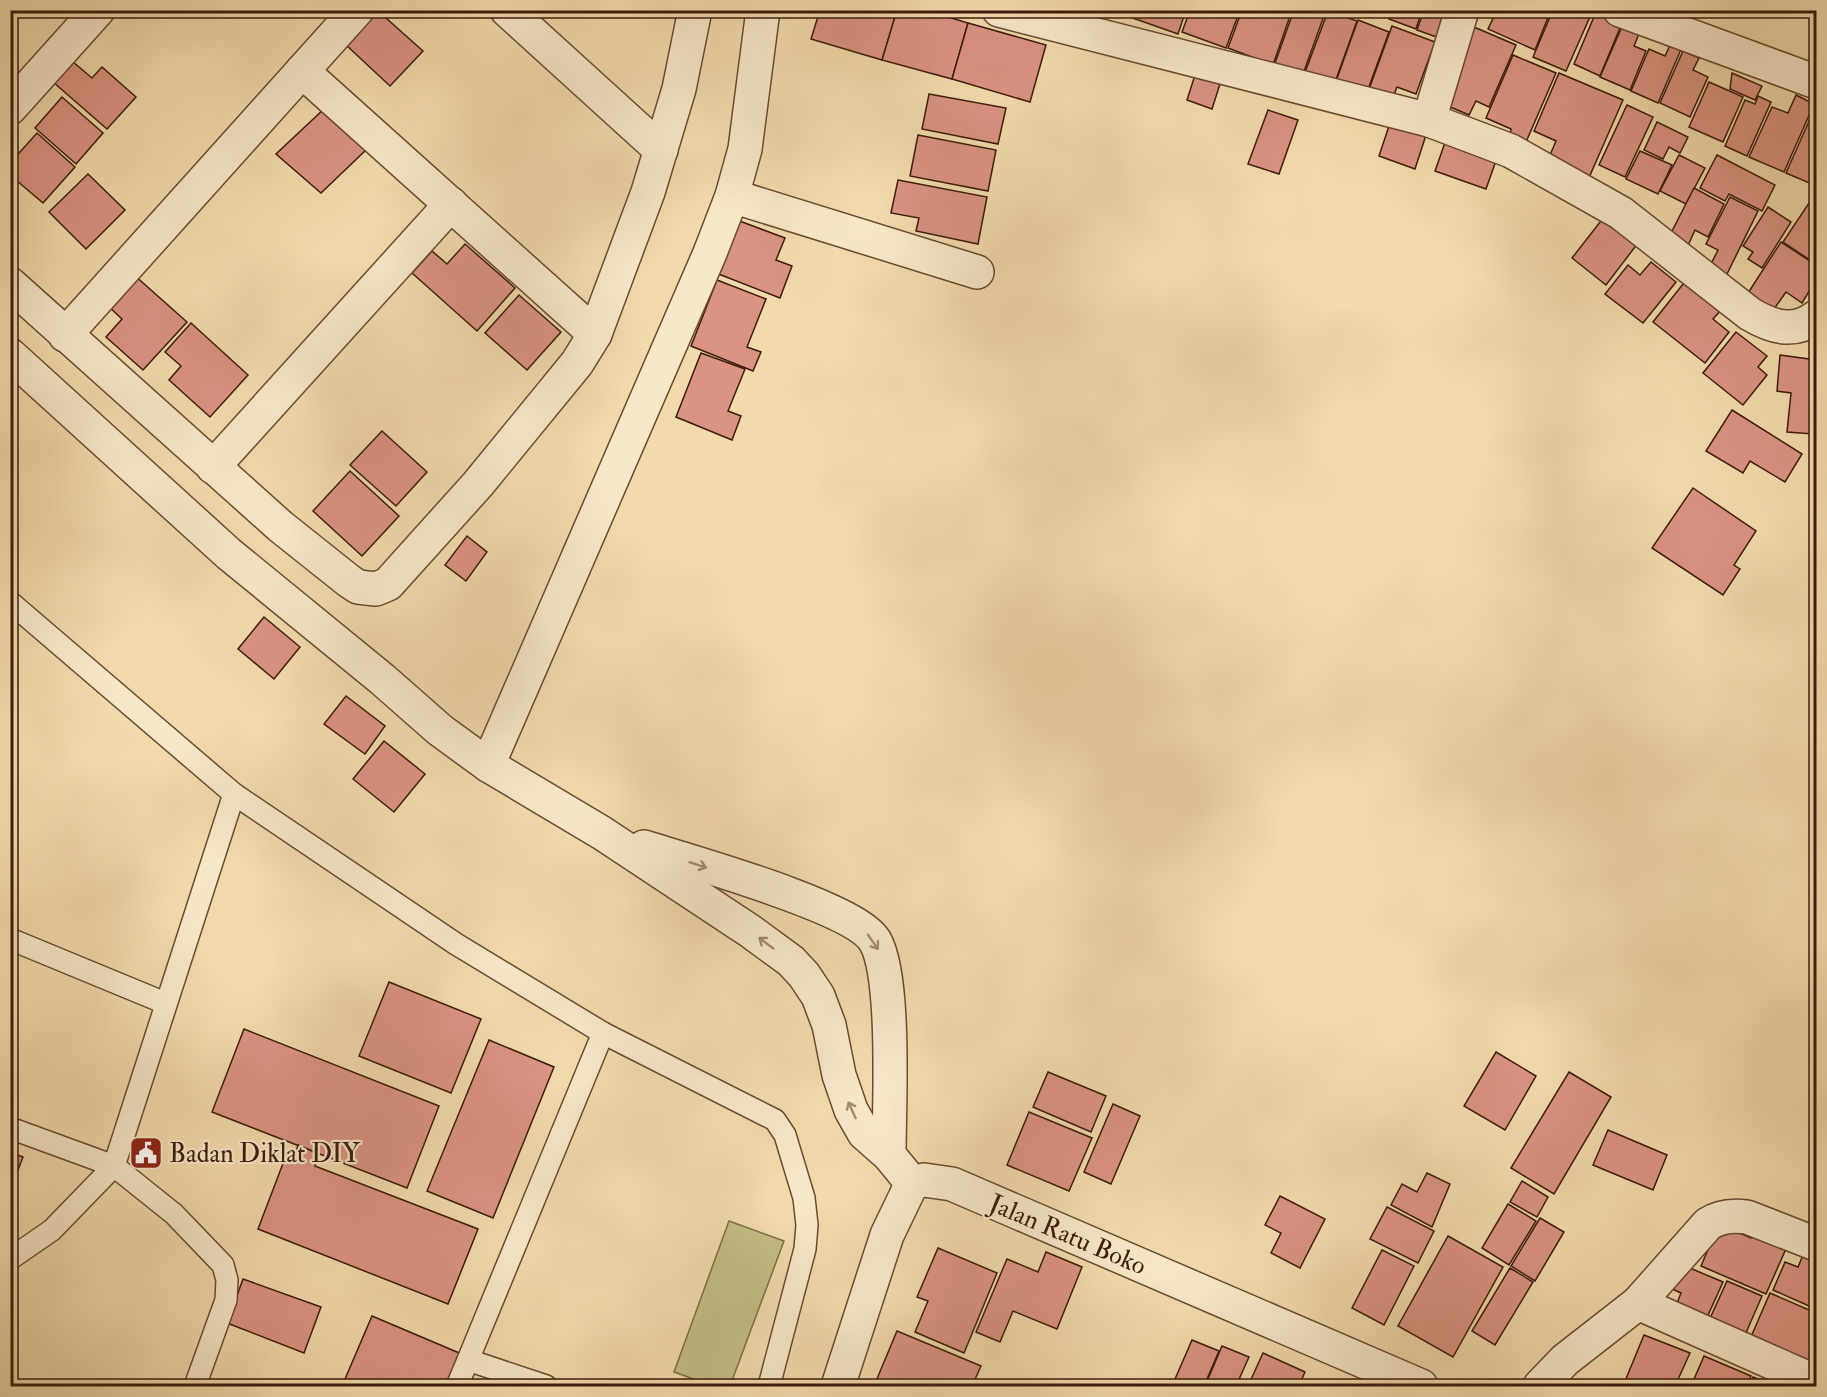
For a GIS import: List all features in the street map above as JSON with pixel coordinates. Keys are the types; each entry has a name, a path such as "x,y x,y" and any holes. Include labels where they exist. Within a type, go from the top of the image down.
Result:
{"street":[{"path":"10,108 98,10"},
{"path":"65,335 357,10"},
{"path":"507,10 661,150"},
{"path":"10,284 213,466 348,581 358,587 376,589 388,584 408,565 478,484 578,363 595,334 661,150 679,89 695,10"},
{"path":"488,765 710,254 732,196 745,149 763,10"},
{"path":"999,10 1113,24 1429,120 1511,151 1621,213 1764,322 1784,328 1807,324 1816,317"},
{"path":"1429,120 1462,10"},
{"path":"1620,10 1816,82"},
{"path":"302,71 595,334"},
{"path":"732,196 977,272"},
{"path":"213,466 451,204"},
{"path":"10,355 229,554 382,679 440,730 488,765 602,833 750,931 790,961 804,975 818,996 829,1025 839,1075 851,1110 864,1133 889,1155 912,1183 887,1234 838,1386"},
{"path":"602,833 825,907 854,922 874,939 881,953 887,997 889,1155"},
{"name":"Jalan Ratu Boko","path":"912,1183 924,1180 952,1184 1421,1386"},
{"path":"1540,1386 1565,1360 1638,1303 1708,1224 1717,1218 1735,1216 1747,1218 1816,1244"},
{"path":"1638,1303 1816,1382"}],"lane":[{"path":"10,602 234,794 447,939 603,1032 775,1120 785,1135 804,1198 807,1226 805,1249 769,1386"},
{"path":"10,1259 51,1230 114,1166 234,794"},
{"path":"10,939 165,1003"},
{"path":"457,1386 603,1032"},
{"path":"10,1128 114,1166 174,1214 223,1265 227,1280 226,1300 195,1386"},
{"path":"468,1360 546,1386"}],"shaded area":[{"path":"729,1221 784,1241 730,1386 713,1386 674,1372"}],"building":[{"path":"377,10 423,51 390,86 345,44"},
{"path":"820,10 897,10 882,60 811,39"},
{"path":"897,10 925,10 968,23 952,79 882,60"},
{"path":"1064,10 1100,10 1095,22"},
{"path":"1129,10 1186,10 1178,34 1127,16"},
{"path":"1190,10 1240,10 1226,48 1182,32"},
{"path":"1242,10 1274,10 1290,16 1273,65 1228,48"},
{"path":"1294,10 1316,10 1325,13 1303,74 1275,63"},
{"path":"1370,10 1390,10 1388,17"},
{"path":"1392,10 1422,10 1416,29 1389,19"},
{"path":"1424,10 1453,10 1442,39 1417,30"},
{"path":"1497,10 1551,10 1535,50 1488,29"},
{"path":"1553,10 1593,10 1566,71 1533,57"},
{"path":"1328,11 1357,21 1334,85 1304,75"},
{"path":"1596,12 1622,23 1600,76 1574,64"},
{"path":"1358,20 1389,32 1366,95 1335,84"},
{"path":"1624,22 1641,29 1634,46 1646,51 1630,90 1600,77"},
{"path":"968,23 1046,45 1030,102 952,79"},
{"path":"1392,26 1435,42 1416,94 1397,87 1392,100 1368,92"},
{"path":"1474,27 1516,45 1489,107 1476,101 1469,115 1441,103"},
{"path":"1671,43 1682,47 1658,103 1631,91 1649,49 1665,56"},
{"path":"1683,51 1699,58 1693,70 1708,77 1690,117 1660,103"},
{"path":"1513,55 1556,73 1526,142 1510,134 1511,129 1486,118"},
{"path":"72,61 92,78 102,67 136,97 107,129 53,82"},
{"path":"1559,73 1623,100 1588,180 1547,162 1556,141 1534,131"},
{"path":"1732,73 1762,86 1755,100 1730,89"},
{"path":"1195,75 1220,84 1212,109 1187,100"},
{"path":"1709,82 1743,97 1723,142 1689,127"},
{"path":"929,94 1006,108 998,144 922,129"},
{"path":"1796,95 1814,104 1784,172 1749,157 1772,107 1788,113"},
{"path":"1758,96 1771,102 1747,156 1725,146 1745,100 1755,104"},
{"path":"62,97 103,133 76,164 35,128"},
{"path":"1627,105 1653,117 1625,177 1599,165"},
{"path":"325,108 367,149 321,193 276,154"},
{"path":"1268,110 1298,120 1279,174 1248,164"},
{"path":"1810,119 1816,122 1814,185 1786,173"},
{"path":"1657,122 1688,137 1680,153 1669,147 1663,159 1644,150"},
{"path":"1390,123 1426,135 1415,169 1379,156"},
{"path":"37,133 75,167 43,203 10,175 10,163"},
{"path":"918,135 996,150 988,191 910,176"},
{"path":"1447,137 1498,155 1486,189 1435,171"},
{"path":"1640,151 1672,165 1658,194 1626,179"},
{"path":"1679,155 1705,168 1686,204 1660,191"},
{"path":"1717,155 1775,185 1762,211 1729,194 1725,201 1700,188"},
{"path":"88,174 125,210 86,249 49,212"},
{"path":"898,180 987,197 978,244 916,231 919,218 891,213"},
{"path":"1694,188 1724,204 1708,237 1695,230 1686,250 1667,241"},
{"path":"1730,197 1758,211 1726,276 1709,268 1718,250 1706,244"},
{"path":"1813,197 1816,199 1816,264 1783,242"},
{"path":"1768,207 1791,222 1762,268 1748,259 1753,252 1743,246"},
{"path":"1604,217 1638,243 1606,285 1572,258"},
{"path":"737,220 785,238 776,260 792,266 780,298 716,273"},
{"path":"1781,242 1816,265 1816,280 1802,303 1786,292 1774,309 1748,293"},
{"path":"465,244 515,288 477,331 412,273 432,251 447,264"},
{"path":"1651,262 1676,282 1643,323 1605,294 1628,265 1640,275"},
{"path":"133,274 187,322 143,370 106,337 122,319 106,304"},
{"path":"1687,279 1723,308 1713,319 1729,332 1705,363 1653,322"},
{"path":"717,280 766,299 747,347 761,352 753,371 691,346"},
{"path":"519,295 561,332 527,370 485,333"},
{"path":"191,323 248,375 210,417 169,380 181,366 165,352"},
{"path":"1736,332 1767,356 1758,367 1767,375 1743,405 1703,373"},
{"path":"701,353 745,369 728,411 741,416 732,440 676,417"},
{"path":"1780,355 1816,360 1816,405 1813,434 1787,432 1791,393 1777,391"},
{"path":"1732,410 1802,454 1785,482 1750,461 1743,473 1706,451"},
{"path":"382,431 427,472 396,506 350,465"},
{"path":"350,471 399,516 362,556 313,511"},
{"path":"1693,488 1756,531 1734,565 1740,569 1723,595 1652,548"},
{"path":"467,536 487,552 466,581 445,565"},
{"path":"264,617 300,647 274,679 238,649"},
{"path":"346,696 385,726 365,754 324,724"},
{"path":"384,741 425,774 394,812 353,779"},
{"path":"389,982 481,1019 451,1093 359,1056"},
{"path":"244,1029 439,1106 407,1188 212,1112"},
{"path":"489,1040 554,1067 493,1218 427,1191"},
{"path":"1496,1052 1536,1076 1505,1130 1464,1106"},
{"path":"1048,1072 1106,1096 1091,1132 1033,1107"},
{"path":"1569,1072 1611,1097 1554,1194 1511,1168"},
{"path":"1113,1104 1140,1116 1111,1184 1084,1172"},
{"path":"1029,1112 1092,1138 1069,1191 1007,1165"},
{"path":"1608,1130 1667,1155 1653,1190 1593,1165"},
{"path":"298,1145 319,1154 315,1166 478,1229 448,1304 258,1229 287,1153 295,1155"},
{"path":"10,1152 23,1157 10,1191"},
{"path":"1427,1173 1450,1184 1432,1227 1391,1205 1402,1184 1417,1192"},
{"path":"1522,1181 1548,1197 1537,1217 1510,1202"},
{"path":"1280,1196 1325,1219 1300,1268 1271,1253 1281,1233 1265,1225"},
{"path":"1508,1204 1536,1221 1509,1265 1482,1248"},
{"path":"1387,1207 1434,1231 1418,1263 1370,1239"},
{"path":"1540,1218 1564,1232 1535,1281 1511,1266"},
{"path":"1719,1224 1751,1238 1755,1227 1789,1242 1766,1294 1701,1266"},
{"path":"1448,1236 1503,1267 1453,1357 1398,1326"},
{"path":"938,1248 997,1273 964,1353 915,1332 928,1301 917,1297"},
{"path":"1806,1248 1816,1253 1816,1309 1773,1290 1785,1262 1798,1267"},
{"path":"1382,1250 1414,1266 1384,1325 1352,1308"},
{"path":"1046,1252 1082,1267 1057,1329 1013,1311 1000,1342 976,1332 1007,1259 1038,1272"},
{"path":"1678,1263 1723,1282 1704,1324 1674,1311 1681,1293 1668,1287"},
{"path":"1510,1268 1533,1282 1495,1345 1472,1331"},
{"path":"243,1279 321,1307 304,1353 227,1323"},
{"path":"1727,1281 1762,1296 1742,1342 1706,1327"},
{"path":"1770,1293 1816,1313 1816,1360 1811,1373 1747,1346"},
{"path":"372,1316 464,1355 451,1386 342,1386"},
{"path":"897,1331 981,1366 972,1386 874,1386"},
{"path":"1644,1335 1690,1353 1675,1386 1623,1386"},
{"path":"1192,1340 1219,1351 1204,1386 1172,1386"},
{"path":"1222,1346 1249,1357 1236,1386 1205,1386"},
{"path":"1263,1353 1305,1372 1299,1386 1248,1386"},
{"path":"1704,1356 1751,1376 1747,1386 1691,1386"},
{"path":"1753,1377 1775,1386 1749,1386"}],"place":[{"name":"Badan Diklat DIY","path":"146,1153"}]}
